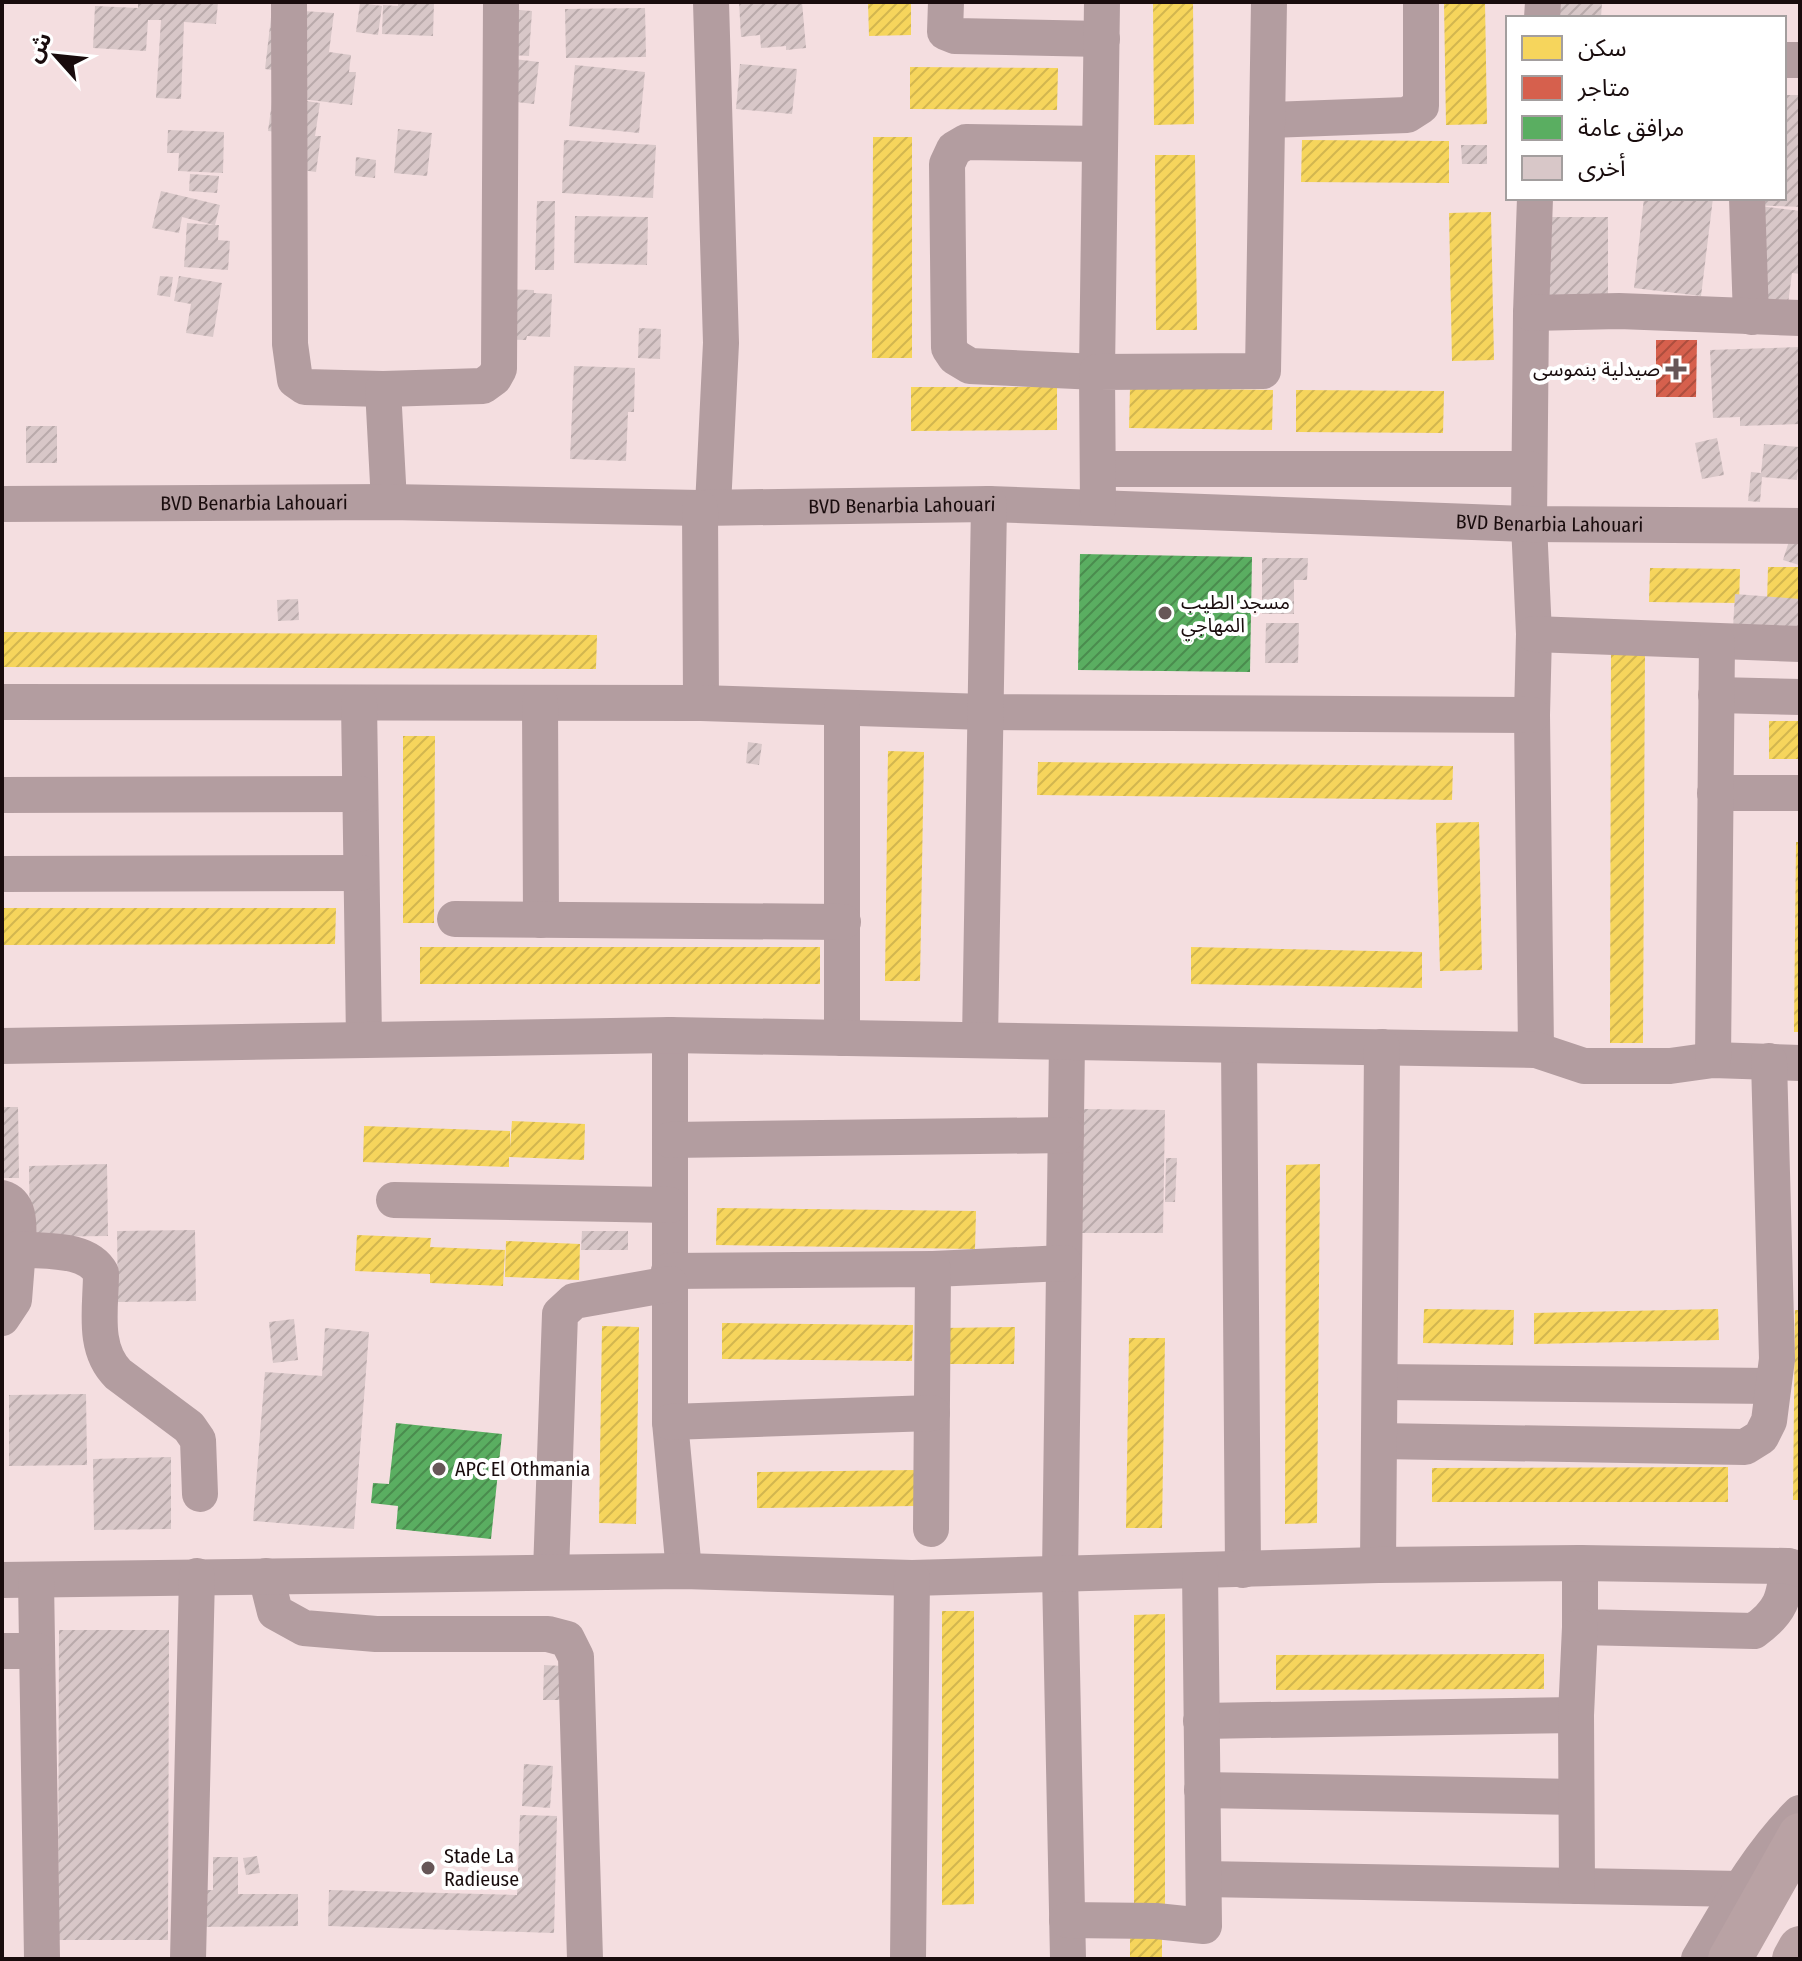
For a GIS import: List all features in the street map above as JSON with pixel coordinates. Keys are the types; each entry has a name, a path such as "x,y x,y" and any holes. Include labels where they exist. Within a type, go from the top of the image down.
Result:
{"highway":[{"path":"1730,1959 1800,1835"},
{"path":"1794,1959 1800,1948"}],"street":[{"path":"289,2 290,344 295,380 305,387 383,389 483,386 494,378 499,369 501,2"},
{"path":"701,703 706,507 721,343 711,2"},
{"path":"946,2 945,32 955,36 1102,39"},
{"path":"1098,508 1102,2"},
{"path":"1100,144 966,142 954,149 947,164 949,348 955,357 970,366 1097,372 1263,371 1269,2"},
{"path":"1267,120 1407,115 1421,106 1421,2"},
{"path":"1535,200 1529,524 1534,634 1536,1050"},
{"path":"1747,200 1751,317"},
{"path":"1531,313 1619,311 1800,318"},
{"path":"383,389 389,502"},
{"path":"1098,469 1529,469"},
{"name":"BVD Benarbia Lahouari","path":"2,504 389,502 706,507 989,504 1529,524 1800,526"},
{"path":"980,1040 989,504"},
{"path":"1534,634 1800,644"},
{"path":"1713,1060 1717,642"},
{"path":"1716,695 1800,697"},
{"path":"2,702 701,703 985,712 1532,715"},
{"path":"359,703 364,1040"},
{"path":"540,703 541,920"},
{"path":"842,708 842,1038"},
{"path":"1715,793 1800,793"},
{"path":"2,795 360,794"},
{"path":"2,874 361,873"},
{"path":"455,919 843,922"},
{"path":"670,1035 670,1422 684,1571"},
{"path":"2,1046 670,1035 1536,1050 1584,1066 1670,1066 1713,1060 1785,1062 1777,1359 1769,1421 1761,1437 1745,1447 1380,1441"},
{"path":"1067,1042 1060,1574 1068,1959"},
{"path":"1239,1045 1243,1570"},
{"path":"1378,1565 1382,1047"},
{"path":"670,1140 1066,1135"},
{"path":"2,1198 13,1203 17,1212 18,1249 14,1300 2,1318"},
{"path":"394,1200 670,1205"},
{"path":"18,1249 86,1256 97,1265 101,1273 100,1349 118,1374 189,1427 198,1440 200,1494"},
{"path":"551,1572 560,1314 574,1301 670,1278 1064,1263"},
{"path":"931,1529 933,1269"},
{"path":"1380,1382 1773,1386"},
{"path":"670,1422 932,1413"},
{"path":"1577,1886 1576,1715 1580,1563"},
{"path":"42,1958 20,1651 19,1580 684,1571 912,1578 1378,1565 1580,1563 1796,1566 1772,1618 1754,1631 1580,1627"},
{"path":"1067,1920 1156,1921 1204,1943 1200,1570"},
{"path":"188,1959 197,1576"},
{"path":"266,1576 275,1612 304,1628 376,1634 548,1634 567,1639 576,1657 585,1959"},
{"path":"908,1959 912,1578"},
{"path":"1201,1721 1576,1715"},
{"path":"1202,1790 1576,1797"},
{"path":"1699,1959 1780,1832 1800,1813"},
{"path":"1204,1879 1741,1889"},
{"path":"33,1959 72,1959"}],"building: سكن":[{"path":"868,2 911,2 911,35 869,36"},
{"path":"1153,2 1193,2 1194,124 1154,125"},
{"path":"1444,2 1485,2 1487,124 1446,125"},
{"path":"910,67 1058,68 1057,110 910,109"},
{"path":"873,137 912,137 912,358 872,358"},
{"path":"1302,140 1449,141 1449,183 1301,182"},
{"path":"1155,155 1195,155 1197,330 1156,330"},
{"path":"1491,212 1494,360 1452,361 1449,213"},
{"path":"911,387 1057,387 1057,430 911,431"},
{"path":"1130,388 1273,390 1272,430 1129,428"},
{"path":"1296,390 1444,391 1443,433 1296,432"},
{"path":"1768,567 1800,567 1800,603 1767,603"},
{"path":"1650,568 1740,569 1739,603 1649,602"},
{"path":"2,632 597,635 596,669 2,667"},
{"path":"1611,648 1645,648 1643,1043 1610,1043"},
{"path":"1769,721 1800,721 1800,759 1769,759"},
{"path":"403,736 435,736 434,923 403,923"},
{"path":"888,751 924,752 920,981 885,981"},
{"path":"1038,762 1453,766 1452,800 1037,795"},
{"path":"1479,822 1482,970 1440,971 1436,823"},
{"path":"1796,842 1800,842 1800,1032 1794,1032"},
{"path":"2,908 336,908 335,944 2,945"},
{"path":"420,947 820,947 820,984 420,984"},
{"path":"1191,947 1422,952 1422,988 1191,984"},
{"path":"512,1121 585,1124 584,1160 509,1157 509,1167 363,1162 364,1126 510,1131 510,1148"},
{"path":"1320,1164 1317,1523 1285,1524 1286,1165"},
{"path":"717,1208 976,1211 975,1249 716,1245"},
{"path":"357,1235 431,1238 430,1247 505,1250 503,1286 430,1283 430,1274 355,1271"},
{"path":"506,1241 580,1244 579,1280 505,1277"},
{"path":"1424,1309 1514,1310 1513,1345 1423,1343"},
{"path":"1718,1309 1719,1340 1534,1344 1534,1313"},
{"path":"1795,1310 1800,1310 1800,1500 1793,1500"},
{"path":"722,1323 913,1325 912,1361 722,1359"},
{"path":"602,1326 639,1327 636,1524 599,1523"},
{"path":"1015,1327 1014,1364 942,1364 942,1328"},
{"path":"1129,1338 1165,1338 1162,1528 1126,1528"},
{"path":"1728,1467 1728,1502 1432,1502 1432,1468"},
{"path":"916,1470 916,1506 757,1508 757,1472"},
{"path":"942,1611 974,1611 974,1904 942,1905"},
{"path":"1165,1614 1165,1908 1134,1908 1134,1615"},
{"path":"1544,1654 1544,1689 1276,1690 1276,1655"},
{"path":"1130,1938 1162,1938 1162,1959 1130,1959"}],"building: متاجر":[{"name":"صيدلية بنموسى","path":"1656,340 1697,340 1696,397 1656,397"}],"building: مرافق عامة":[{"name":"مسجد الطيب المهاجي","path":"1080,554 1252,557 1250,672 1078,670"},
{"path":"396,1423 502,1434 491,1539 396,1529 398,1506 371,1503 373,1483 389,1484"}],"building: أخرى":[{"path":"138,2 218,2 216,24 184,22 181,99 156,98 161,20 148,20 146,51 93,48 95,6 138,8"},
{"path":"398,2 434,2 433,36 382,34 383,5 398,6"},
{"path":"739,2 802,2 806,48 761,48 760,35 741,37"},
{"path":"1557,2 1602,2 1601,16 1557,16"},
{"path":"360,3 382,6 378,35 356,32"},
{"path":"498,8 532,11 529,56 494,54"},
{"path":"645,8 646,57 566,58 565,9"},
{"path":"272,9 334,13 329,52 351,55 349,72 356,72 352,105 301,99 297,134 268,131 276,72 303,74 265,69"},
{"path":"498,57 539,62 534,104 492,99"},
{"path":"740,64 797,69 792,114 736,109"},
{"path":"575,65 645,72 639,133 569,126"},
{"path":"1786,95 1800,95 1800,207 1751,205 1800,211 1800,274 1792,273 1788,304 1753,300 1737,200 1786,200"},
{"path":"306,101 320,103 315,136 321,136 316,172 280,167"},
{"path":"398,129 432,133 427,176 394,173"},
{"path":"168,130 224,132 223,173 178,171 179,153 167,153"},
{"path":"564,140 656,145 653,198 562,193"},
{"path":"1461,145 1487,145 1487,164 1462,164"},
{"path":"356,157 376,160 375,178 355,176"},
{"path":"190,174 219,176 217,193 189,191"},
{"path":"161,191 220,205 215,225 219,225 218,240 230,241 228,270 184,267 187,223 214,225 182,217 179,233 152,228"},
{"path":"1644,200 1713,200 1701,296 1634,288"},
{"path":"537,201 555,201 554,270 535,270"},
{"path":"575,216 648,217 647,265 574,263"},
{"path":"1542,217 1608,217 1608,301 1542,302"},
{"path":"160,276 173,277 170,297 157,295"},
{"path":"179,276 222,283 213,337 186,333 191,304 174,301"},
{"path":"493,289 534,290 534,293 552,294 550,337 491,339"},
{"path":"639,328 661,329 660,359 638,358"},
{"path":"1800,347 1800,424 1740,426 1740,417 1713,418 1710,350"},
{"path":"574,366 635,368 634,412 628,412 626,461 570,459"},
{"path":"26,426 57,426 57,463 26,463"},
{"path":"1717,438 1724,475 1702,479 1695,443"},
{"path":"1764,444 1800,447 1797,480 1762,477 1760,502 1748,501 1751,472 1761,473"},
{"path":"1789,541 1800,544 1799,565 1783,560"},
{"path":"1262,558 1308,558 1307,580 1294,580 1294,614 1262,614"},
{"path":"1735,594 1800,599 1800,632 1733,628"},
{"path":"298,599 299,620 278,621 277,600"},
{"path":"1266,623 1299,623 1298,663 1265,663"},
{"path":"748,742 762,744 759,765 746,763"},
{"path":"2,1107 18,1107 19,1178 2,1178"},
{"path":"1080,1109 1165,1110 1163,1233 1078,1233"},
{"path":"1166,1158 1177,1158 1175,1202 1165,1202"},
{"path":"107,1164 108,1236 30,1237 29,1166"},
{"path":"195,1230 196,1301 118,1302 117,1231"},
{"path":"582,1231 628,1231 628,1250 581,1250"},
{"path":"294,1319 298,1360 273,1363 269,1322"},
{"path":"325,1328 369,1332 354,1529 253,1521 265,1372 322,1376"},
{"path":"86,1394 87,1465 9,1466 9,1395"},
{"path":"171,1457 171,1529 94,1530 93,1459"},
{"path":"59,1630 169,1630 168,1940 58,1940"},
{"path":"544,1665 562,1666 561,1700 543,1700"},
{"path":"524,1764 553,1766 550,1808 522,1806"},
{"path":"520,1815 557,1816 554,1933 328,1926 329,1890 517,1895"},
{"path":"257,1856 260,1873 246,1875 243,1858"},
{"path":"213,1857 238,1857 238,1894 298,1894 298,1926 191,1927 191,1890 213,1890"}],"place":[{"name":"صيدلية بنموسى","path":"1676,369"},
{"name":"مسجد الطيب المهاجي","path":"1165,613"},
{"name":"APC El Othmania","path":"439,1469"},
{"name":"Stade La Radieuse","path":"428,1868"}]}
